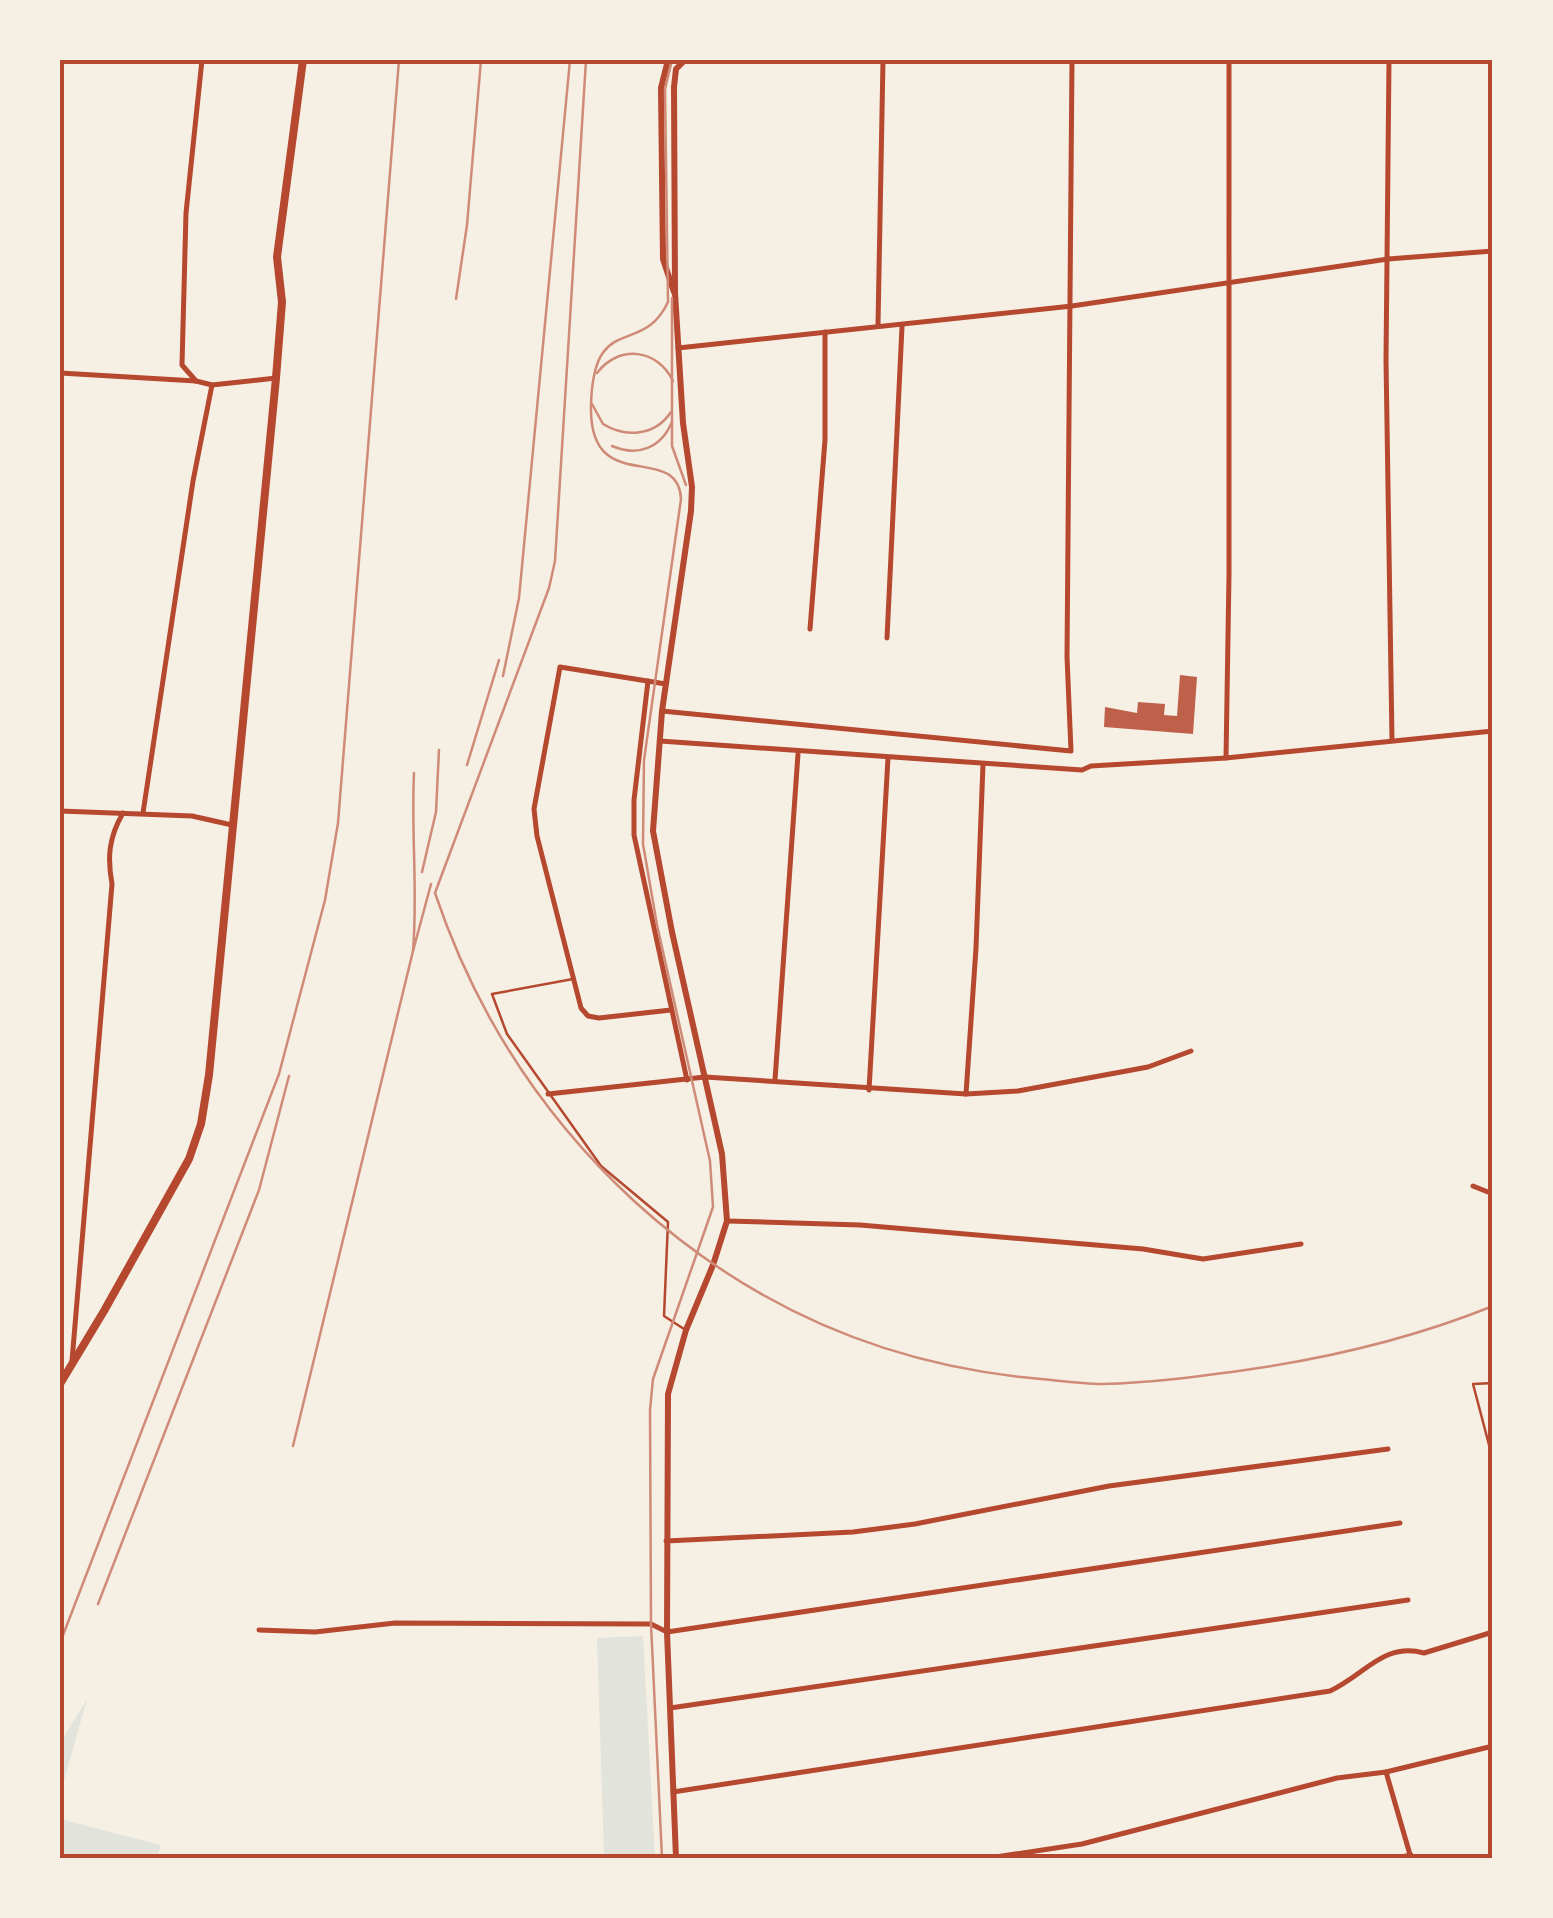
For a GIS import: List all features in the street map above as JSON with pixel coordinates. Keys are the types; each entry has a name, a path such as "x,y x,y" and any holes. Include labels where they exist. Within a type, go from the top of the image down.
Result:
{"main road":[{"path":"60,1384 189,1159 201,1124 209,1075 276,378 282,302 277,258 303,60"}],"street":[{"path":"196,381 182,365 186,213 202,60"},
{"path":"669,60 676,70 675,293 683,423 692,487 662,711 653,818 656,856 722,1154 727,1221 714,1265 686,1330 668,1394 667,1632 676,1858"},
{"path":"669,60 661,88 663,260 675,293"},
{"path":"676,70 684,60"},
{"path":"878,325 883,60"},
{"path":"662,711 1070,750 1067,657 1072,60"},
{"path":"1226,758 1229,60"},
{"path":"1390,60 1386,360 1392,740"},
{"path":"678,348 1072,306 1388,260 1493,251"},
{"path":"886,638 902,326"},
{"path":"810,629 824,440 825,332"},
{"path":"60,373 212,385 276,378"},
{"path":"143,813 193,481 212,385"},
{"path":"666,684 560,667 534,809 537,836 581,1008 588,1016 599,1018 671,1010"},
{"path":"648,681 634,800 634,835 687,1080"},
{"path":"660,741 1082,770 1091,766 1226,758 1493,731"},
{"path":"775,1080 798,752"},
{"path":"870,1090 888,758"},
{"path":"966,1094 982,764"},
{"path":"60,811 192,816 232,826"},
{"path":"72,1364 112,884 108,855 111,836 123,813"},
{"path":"548,1094 705,1077 870,1090 966,1094 1018,1091 1148,1067 1190,1051"},
{"path":"1473,1186 1493,1194"},
{"path":"727,1221 860,1225 1143,1249 1203,1259 1301,1244"},
{"path":"666,1541 853,1532 915,1524 1109,1486 1388,1449"},
{"path":"259,1630 315,1632 395,1623 652,1624 667,1632 1400,1522"},
{"path":"670,1708 1408,1600"},
{"path":"672,1792 1330,1691 1375,1660 1414,1648 1424,1653 1493,1632"},
{"path":"988,1858 1082,1844 1338,1778 1386,1772 1493,1746"},
{"path":"1386,1772 1411,1856 1397,1858"}],"lane":[{"path":"574,979 492,994 507,1034 601,1166 668,1222 664,1316 686,1330"},
{"path":"1493,1383 1473,1384 1493,1460"}],"shaded area":[{"path":"643,1636 655,1858 604,1858 597,1638"},
{"path":"87,1699 60,1795 60,1743"},
{"path":"60,1819 161,1845 157,1858 60,1858"}],"building":[{"path":"1180,675 1197,677 1193,734 1104,727 1105,707 1137,713 1138,702 1165,704 1164,715 1177,716"}],"tram line":[{"path":"662,1858 651,1624 650,1410 653,1379 713,1207 710,1161 657,925 643,844 644,760 681,499 676,482 665,473 618,461 604,451 594,434 591,406 600,357 609,346 657,319 668,302 665,89 672,60"},
{"path":"672,298 672,446 686,485"},
{"path":"597,373 616,358 638,354 658,362 673,381"},
{"path":"592,404 603,424 630,433 657,426 671,412"},
{"path":"612,446 631,451 648,448 662,438 672,422"}],"railway":[{"path":"60,1643 279,1074 325,900 338,823 399,60"},
{"path":"456,299 467,225 481,60"},
{"path":"503,676 519,598 570,60"},
{"path":"586,60 555,561 549,588 435,893 451,937 491,1020 541,1098 634,1201 724,1271 822,1324 874,1345 928,1360 984,1372 1079,1383 1159,1381 1344,1352 1493,1306"},
{"path":"467,765 499,660"},
{"path":"422,872 436,812 439,750"},
{"path":"293,1446 413,951 414,773"},
{"path":"413,951 431,884"},
{"path":"98,1604 259,1190 289,1076"}]}
